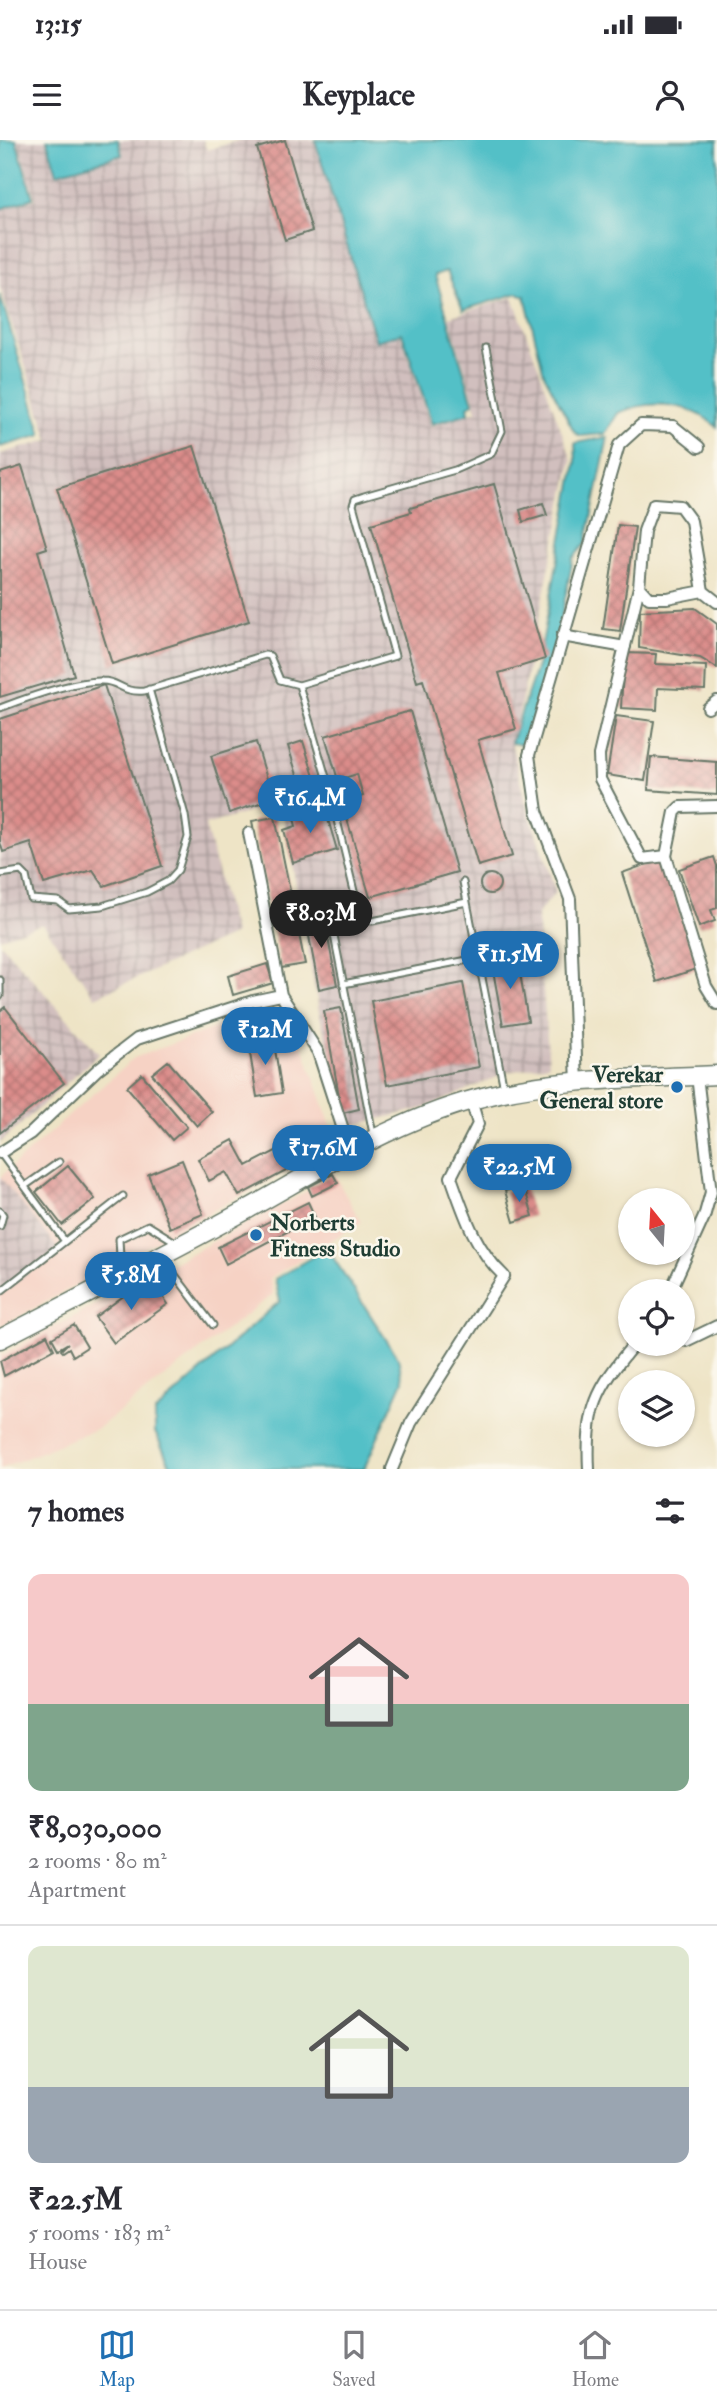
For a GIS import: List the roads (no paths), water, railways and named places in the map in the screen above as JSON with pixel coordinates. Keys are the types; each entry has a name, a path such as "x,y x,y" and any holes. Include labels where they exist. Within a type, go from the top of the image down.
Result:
{"main road":[{"path":"0,1339 160,1256 373,1138 436,1111 505,1092 577,1084 717,1075"}],"street":[{"path":"577,1084 570,899 537,811 529,755 619,445 642,425 673,426 699,447"},
{"path":"666,856 642,859 600,779 599,755 639,587 644,531 654,504 680,506 691,521 703,591 717,602"},
{"path":"639,587 649,598 703,591"},
{"path":"562,636 625,647"},
{"path":"717,806 680,807 676,812 666,856 706,986 717,1004"},
{"path":"249,833 281,995 318,1052 350,1151"},
{"path":"1,1153 31,1133 98,1069 137,1040 253,1001 281,995"},
{"path":"676,1279 714,1193 697,1076"},
{"path":"392,1469 411,1423 504,1276 488,1261 469,1227 451,1177 478,1124 471,1100"},
{"path":"695,1337 717,1326"},
{"path":"589,1469 589,1416 615,1366 624,1356"}],"lane":[{"path":"0,708 76,685 103,680 128,692 149,689 265,654 270,656 280,680 299,685 395,656 353,505 355,499 467,466 491,454 502,431 486,348"},
{"path":"299,685 330,790 359,912"},
{"path":"0,874 21,871 26,876 32,899 58,901 69,909 83,909 147,892 168,881 178,870 188,837 185,815 149,689"},
{"path":"463,882 505,1092"},
{"path":"373,1138 332,925 336,917 350,910 359,912 372,921 467,902"},
{"path":"343,984 478,958"},
{"path":"0,979 0,996"},
{"path":"1,1153 64,1240"},
{"path":"25,1186 60,1162"},
{"path":"0,1292 124,1196"},
{"path":"0,1211 3,1215 0,1226"},
{"path":"121,1277 119,1238 148,1225 180,1245"},
{"path":"160,1256 213,1325"}],"water":[{"path":"0,140 16,140 33,198 0,209"},
{"path":"47,140 118,140 122,155 57,173"},
{"path":"315,140 717,140 717,427 683,408 644,405 618,413 605,434 580,436 574,431 544,374 525,296 518,293 463,310 447,271 435,275 473,403 468,406 469,413 432,424 402,333 376,341"},
{"path":"0,295 42,435 0,447"},
{"path":"608,437 586,543 573,558 550,675 524,745 511,743 539,660 576,462 575,443"},
{"path":"327,1248 398,1358 403,1381 364,1469 172,1469 155,1432 155,1412 280,1301 275,1279"}],"place":[{"name":"Verekar General store","path":"677,1087"},
{"name":"Norberts Fitness Studio","path":"256,1235"}]}
